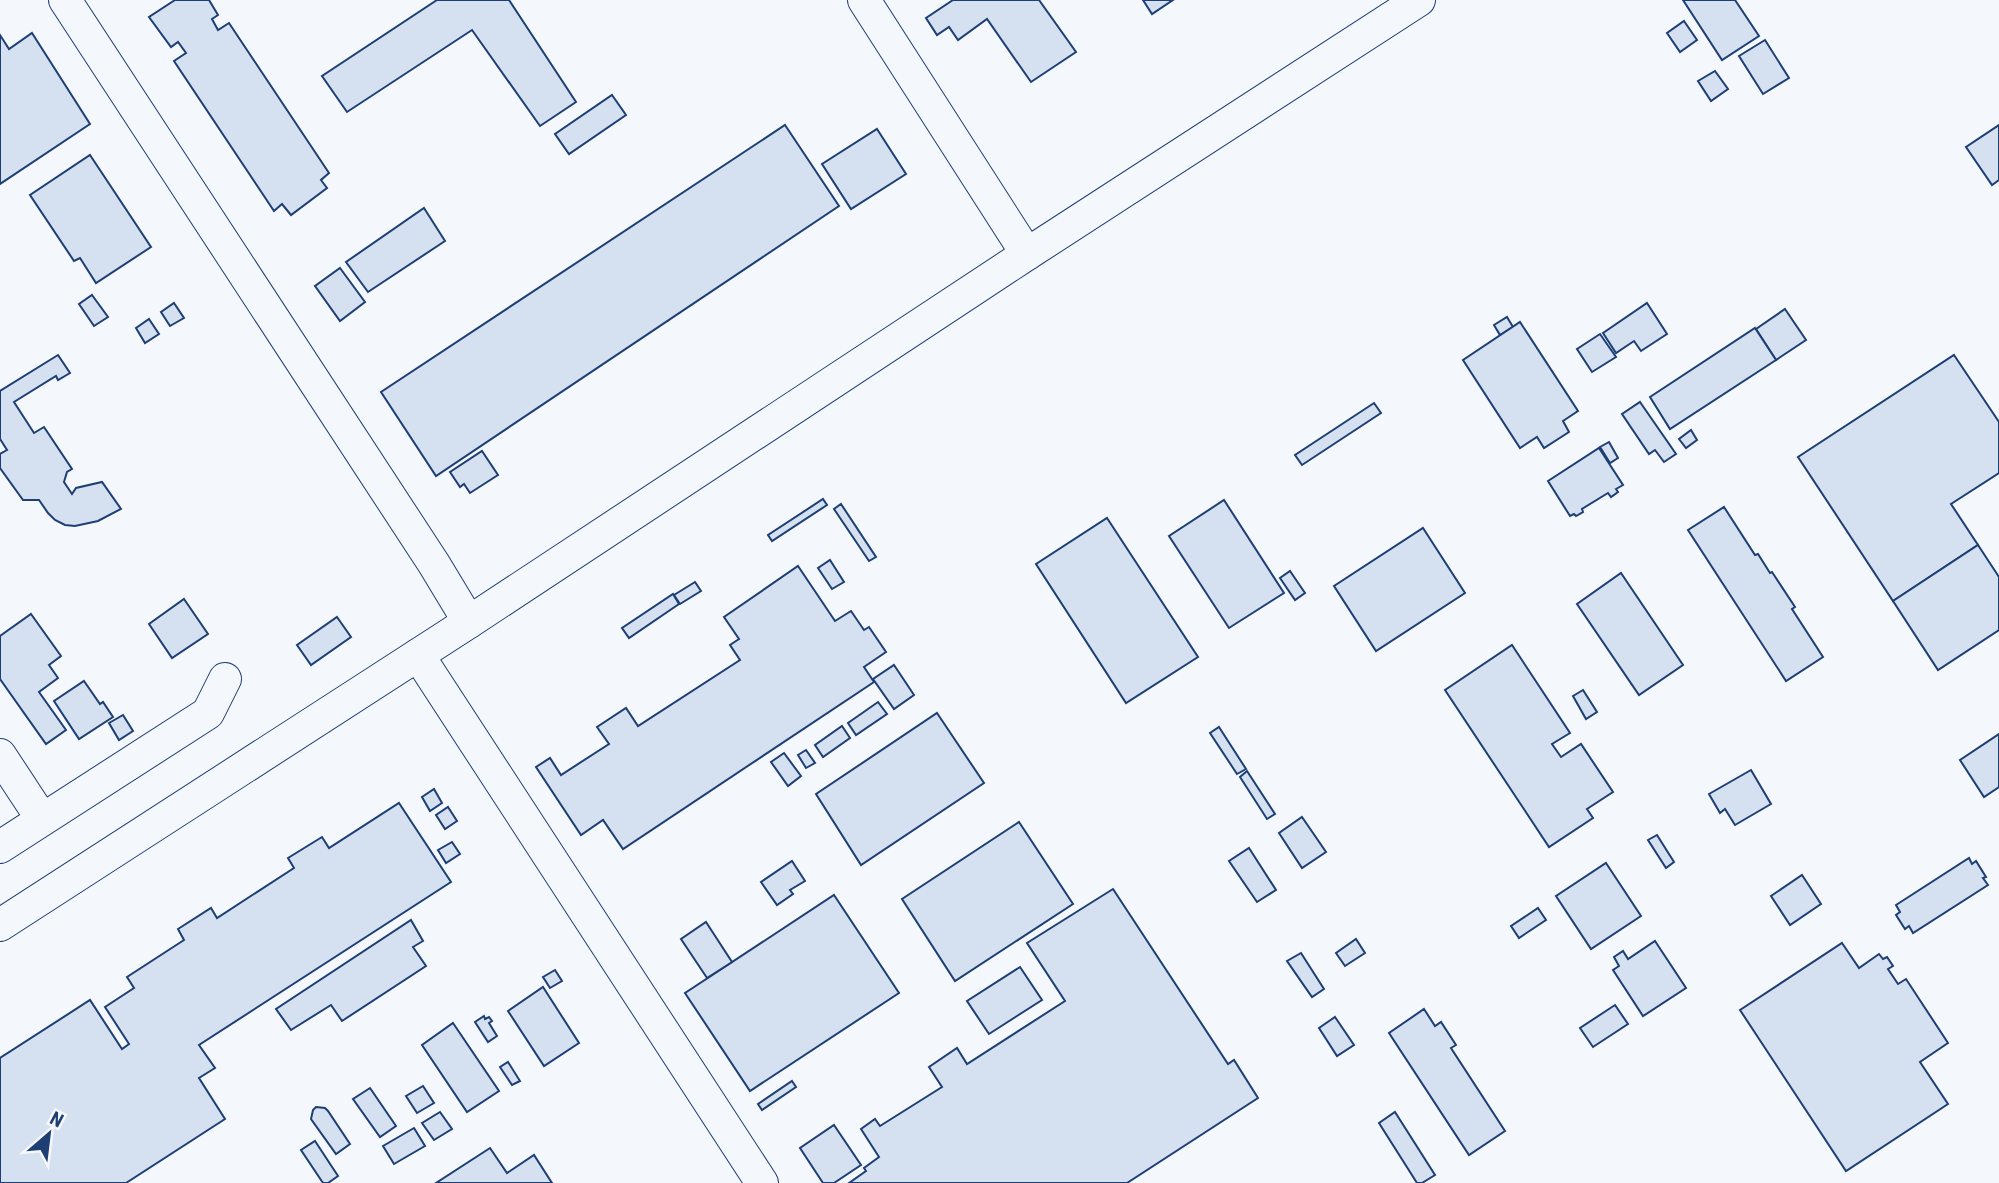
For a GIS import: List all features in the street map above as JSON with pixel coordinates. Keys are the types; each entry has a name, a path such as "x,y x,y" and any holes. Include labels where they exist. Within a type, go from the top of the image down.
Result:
{"lane":[{"path":"65,0 434,564 469,622"},
{"path":"864,0 1027,254"},
{"path":"0,925 469,622 1027,254 1419,0"},
{"path":"418,655 762,1183"},
{"path":"0,847 208,713 225,679"},
{"path":"0,755 42,819"}],"building":[{"path":"175,0 209,0 218,15 212,19 218,30 229,23 329,173 321,180 327,188 291,215 282,204 274,211 174,61 186,53 178,42 171,47 149,17"},
{"path":"437,0 509,0 576,102 540,126 472,30 347,112 322,76"},
{"path":"953,0 1039,0 1076,52 1031,82 987,19 958,40 949,27 937,35 926,18"},
{"path":"1143,0 1173,0 1152,14"},
{"path":"1683,0 1735,0 1759,36 1722,60"},
{"path":"1684,21 1697,40 1680,52 1667,33"},
{"path":"32,33 90,124 0,184 0,35 9,49"},
{"path":"1765,40 1789,78 1763,94 1739,56"},
{"path":"1715,71 1728,89 1711,101 1698,81"},
{"path":"612,95 626,115 569,154 555,134"},
{"path":"785,125 839,206 436,476 381,392"},
{"path":"1999,125 1999,180 1992,185 1966,147"},
{"path":"877,129 906,174 851,209 822,164"},
{"path":"90,155 151,247 96,283 80,258 74,261 30,195"},
{"path":"424,208 445,241 368,292 346,262"},
{"path":"340,268 365,302 340,321 315,286"},
{"path":"92,295 108,317 94,326 79,304"},
{"path":"174,303 184,318 170,326 161,312"},
{"path":"1647,303 1667,334 1641,351 1634,341 1616,353 1603,333"},
{"path":"1785,309 1806,340 1776,360 1756,329"},
{"path":"1507,317 1513,327 1500,335 1494,325"},
{"path":"149,319 159,334 145,343 136,328"},
{"path":"1520,322 1578,411 1563,421 1569,432 1544,448 1537,437 1520,448 1463,360"},
{"path":"1755,328 1776,360 1670,429 1650,397"},
{"path":"1600,334 1616,357 1592,372 1577,349"},
{"path":"58,355 70,373 58,380 56,376 14,402 34,433 44,427 72,469 67,472 64,482 72,494 76,488 102,482 121,509 98,521 75,526 55,520 39,500 23,500 0,468 0,454 7,450 0,439 0,391"},
{"path":"1954,355 1999,422 1999,473 1951,504 1978,545 1893,601 1798,457"},
{"path":"1640,402 1676,454 1664,462 1655,450 1649,454 1622,414"},
{"path":"1374,403 1381,413 1302,465 1295,455"},
{"path":"1691,430 1697,440 1686,448 1679,439"},
{"path":"1609,442 1618,458 1610,463 1600,447"},
{"path":"1599,448 1623,485 1616,489 1618,492 1611,497 1608,493 1582,509 1583,512 1570,516 1548,481"},
{"path":"482,451 498,475 470,493 464,484 460,487 450,472"},
{"path":"823,499 827,505 772,541 768,535"},
{"path":"1224,500 1284,593 1229,628 1169,536"},
{"path":"841,504 876,557 869,561 834,509"},
{"path":"1724,507 1755,555 1758,554 1770,573 1772,572 1823,657 1786,681 1688,530"},
{"path":"1107,518 1198,657 1126,703 1036,564"},
{"path":"1423,528 1465,593 1376,651 1334,586"},
{"path":"1978,545 1999,577 1999,630 1938,670 1893,601"},
{"path":"830,560 844,582 832,589 818,568"},
{"path":"798,566 835,621 851,611 864,630 869,627 886,652 864,667 874,682 623,849 603,820 581,835 536,767 550,758 561,775 609,744 597,727 626,708 638,726 740,660 730,645 739,639 724,617"},
{"path":"1290,571 1305,593 1295,600 1280,578"},
{"path":"1621,573 1683,665 1639,695 1577,604"},
{"path":"695,582 701,591 680,604 674,595"},
{"path":"673,594 679,604 629,638 622,628"},
{"path":"184,599 208,634 172,658 149,624"},
{"path":"31,614 61,656 49,665 58,678 39,692 66,730 46,744 0,679 0,636"},
{"path":"337,617 351,637 311,665 297,645"},
{"path":"1512,645 1570,733 1552,744 1561,757 1581,744 1613,792 1587,809 1593,818 1549,847 1445,690"},
{"path":"894,665 914,695 894,709 873,679"},
{"path":"84,681 113,717 79,739 54,701"},
{"path":"1583,690 1597,712 1586,719 1573,696"},
{"path":"878,702 887,714 856,735 848,723"},
{"path":"937,713 984,783 861,865 816,794"},
{"path":"123,715 133,731 119,740 109,723"},
{"path":"842,726 850,738 823,757 815,745"},
{"path":"1219,727 1246,769 1237,774 1210,733"},
{"path":"1999,734 1999,787 1984,797 1960,760"},
{"path":"806,750 815,763 806,768 798,755"},
{"path":"784,753 801,776 788,786 771,762"},
{"path":"1751,770 1771,804 1735,825 1725,809 1720,813 1709,794"},
{"path":"1247,771 1275,814 1267,819 1240,777"},
{"path":"434,789 442,803 430,811 422,797"},
{"path":"399,803 451,882 199,1045 215,1068 199,1078 225,1119 126,1183 0,1183 0,1058 90,1000 122,1049 129,1044 105,1007 134,988 127,977 184,940 178,929 211,908 217,918 294,868 288,858 322,837 329,848"},
{"path":"448,807 457,821 445,829 436,815"},
{"path":"1302,817 1326,852 1302,868 1279,833"},
{"path":"1019,822 1073,904 955,981 902,899"},
{"path":"1657,835 1674,862 1666,868 1648,840"},
{"path":"452,842 460,854 446,863 438,850"},
{"path":"1249,848 1276,890 1257,902 1229,861"},
{"path":"1969,858 1972,864 1976,861 1988,885 1913,933 1909,926 1905,929 1896,915 1900,912 1896,905"},
{"path":"792,861 805,881 790,890 793,894 777,905 761,882"},
{"path":"1606,863 1641,916 1591,949 1556,896"},
{"path":"1802,875 1821,904 1790,925 1771,896"},
{"path":"1113,889 1228,1064 1234,1060 1258,1098 1127,1183 849,1183 879,1157 861,1129 875,1119 880,1126 942,1087 929,1067 957,1048 967,1064 1065,1001 1027,943"},
{"path":"834,895 899,993 750,1091 685,993"},
{"path":"1538,908 1546,920 1519,938 1511,926"},
{"path":"411,920 423,941 413,947 426,966 342,1021 331,1005 291,1030 276,1009"},
{"path":"706,922 732,962 707,978 681,939"},
{"path":"1356,939 1365,953 1345,966 1336,953"},
{"path":"1655,941 1686,988 1643,1016 1613,970 1619,966 1614,957 1623,951 1628,959"},
{"path":"1842,943 1859,968 1879,954 1883,959 1887,957 1893,966 1888,969 1898,984 1906,979 1948,1043 1920,1062 1948,1104 1846,1171 1740,1010"},
{"path":"1301,953 1324,989 1312,997 1287,961"},
{"path":"1020,967 1042,1000 989,1034 967,1001"},
{"path":"555,970 562,981 550,988 543,977"},
{"path":"543,987 579,1043 544,1066 508,1011"},
{"path":"1615,1005 1628,1024 1593,1047 1580,1028"},
{"path":"1424,1009 1435,1026 1441,1022 1456,1045 1451,1048 1505,1131 1469,1155 1389,1033"},
{"path":"484,1016 492,1021 489,1023 497,1036 488,1042 475,1022"},
{"path":"1335,1017 1354,1045 1337,1056 1319,1028"},
{"path":"453,1023 499,1091 467,1112 422,1045"},
{"path":"508,1062 520,1081 512,1085 500,1067"},
{"path":"792,1081 796,1087 762,1110 758,1104"},
{"path":"423,1086 434,1103 417,1113 406,1096"},
{"path":"370,1088 396,1126 380,1137 353,1099"},
{"path":"316,1107 328,1111 350,1144 336,1154 311,1119"},
{"path":"440,1112 452,1129 434,1140 422,1123"},
{"path":"1395,1112 1435,1175 1422,1183 1417,1183 1379,1123"},
{"path":"834,1125 861,1165 834,1183 823,1183 800,1148"},
{"path":"414,1128 425,1146 394,1164 383,1146"},
{"path":"315,1141 338,1176 328,1183 323,1183 301,1150"},
{"path":"490,1148 507,1173 534,1155 552,1183 436,1183"}]}
